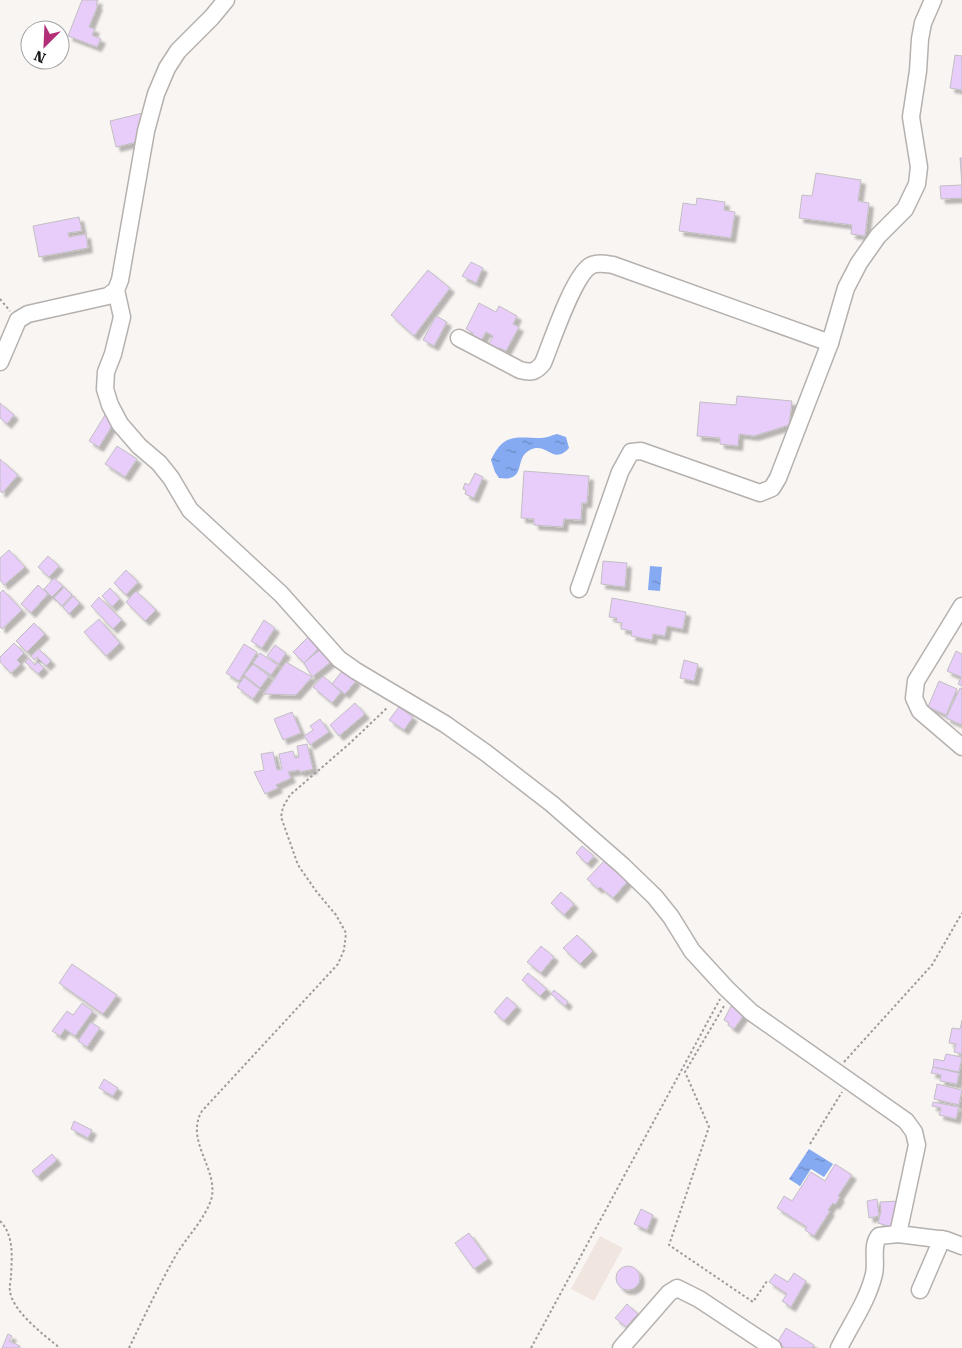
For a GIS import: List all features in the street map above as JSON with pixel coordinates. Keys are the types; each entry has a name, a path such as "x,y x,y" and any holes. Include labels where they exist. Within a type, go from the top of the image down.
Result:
{"street":[{"path":"0,362 18,320 28,314 108,296 116,290 120,280 146,131 156,94 167,68 178,51 226,0"},
{"path":"579,588 620,472 631,452 641,451 760,493 772,488 778,478 830,343 846,288 859,263 878,236 905,209 916,184 919,167 911,117 918,71 920,39 932,0"},
{"path":"459,338 520,370 530,372 537,370 542,363 574,289 584,271 593,265 603,263 830,343"},
{"path":"116,290 122,317 113,354 106,372 105,389 110,405 120,424 139,446 159,463 171,478 190,510 281,594 339,659 445,724 486,753 552,804 623,866 655,896 671,917 692,951 728,991 751,1012 906,1121 914,1132 917,1145 898,1234"},
{"path":"962,606 957,627 916,681 914,698 920,711 962,747"},
{"path":"839,1348 874,1274 874,1244 879,1236 898,1234 942,1239 962,1246"},
{"path":"920,1290 942,1239"},
{"path":"621,1348 669,1293 676,1288 699,1299 773,1348"}],"path":[{"path":"129,1348 168,1269 185,1240 206,1211 211,1200 213,1190 197,1138 197,1120 208,1104 338,964 344,950 346,933 336,915 298,865 281,817 282,807 290,795 349,744 399,696"},
{"path":"836,1071 932,964 962,913"},
{"path":"728,991 685,1072 709,1128 669,1245 753,1302 767,1281"},
{"path":"531,1348 728,991"},
{"path":"810,1144 846,1086"},
{"path":"0,1221 6,1227 11,1241 10,1292 13,1301 22,1314 60,1348"}],"shaded area":[{"path":"600,1236 623,1248 594,1301 571,1289"}],"water":[{"path":"557,434 566,437 569,448 563,453 559,455 554,454 541,448 530,450 522,458 517,473 514,476 499,478 491,460 496,451 506,441 512,438 543,438"},
{"path":"650,566 662,567 660,591 648,590"},
{"path":"809,1149 833,1164 824,1177 811,1169 800,1186 789,1179"}],"building":[{"path":"82,0 98,0 96,5 98,5 89,27 95,29 92,35 101,39 97,47 70,37 70,31"},
{"path":"955,55 962,56 962,90 950,88"},
{"path":"147,112 141,141 116,147 110,121"},
{"path":"960,158 962,158 962,185"},
{"path":"816,173 861,180 858,201 869,203 865,236 851,234 852,225 799,218 802,195 812,196"},
{"path":"962,185 962,198 941,199 940,186"},
{"path":"697,198 725,202 724,210 735,212 731,238 679,231 683,203 696,205"},
{"path":"79,217 82,231 68,233 69,237 86,234 88,248 39,257 33,226"},
{"path":"471,262 483,268 476,283 462,276"},
{"path":"428,270 450,288 414,336 391,315"},
{"path":"479,303 496,312 499,306 517,316 513,324 519,327 506,351 499,348 497,353 487,348 493,336 486,332 480,343 471,338 473,333 466,329"},
{"path":"436,316 447,322 434,346 423,340"},
{"path":"737,396 792,401 789,425 754,436 739,434 738,446 720,444 720,438 697,436 700,402 736,405"},
{"path":"0,403 14,415 7,424 0,418"},
{"path":"105,415 115,421 99,447 89,441"},
{"path":"117,446 137,459 125,477 105,464"},
{"path":"0,459 18,475 2,493 0,491"},
{"path":"524,471 589,476 587,503 582,503 581,520 564,519 563,527 534,525 534,519 521,518"},
{"path":"475,473 483,477 474,498 465,494 466,490 463,489 465,483 469,485"},
{"path":"9,550 25,567 4,585 0,580 0,558"},
{"path":"48,556 59,566 49,577 38,567"},
{"path":"603,561 627,563 625,587 601,584"},
{"path":"126,570 138,582 126,595 114,583"},
{"path":"54,578 63,586 52,597 44,589"},
{"path":"38,585 48,594 31,613 21,604"},
{"path":"64,587 72,595 62,606 54,598"},
{"path":"110,588 120,599 112,607 102,596"},
{"path":"3,590 22,610 2,629 0,627 0,593"},
{"path":"136,591 156,610 145,621 126,602"},
{"path":"73,596 80,603 69,614 63,607"},
{"path":"99,597 122,620 113,629 91,606"},
{"path":"612,598 686,612 683,629 667,626 665,636 653,634 652,640 631,636 632,631 621,629 622,623 616,622 617,618 609,617"},
{"path":"99,619 120,643 106,656 84,632"},
{"path":"264,620 275,628 262,648 251,641"},
{"path":"34,623 45,634 27,652 16,641"},
{"path":"308,637 319,648 304,663 293,652"},
{"path":"14,643 24,653 17,660 21,664 11,673 0,662 0,657"},
{"path":"244,644 257,652 239,681 226,673"},
{"path":"275,645 286,653 279,664 267,656"},
{"path":"322,648 332,661 312,677 304,663"},
{"path":"39,649 51,661 46,666 37,657 34,660 31,656"},
{"path":"956,651 962,654 962,686 958,684 961,677 947,671"},
{"path":"260,653 278,665 271,675 253,663"},
{"path":"29,658 35,665 38,662 44,668 38,674 25,662"},
{"path":"684,660 698,664 694,681 680,678"},
{"path":"286,662 312,677 296,695 264,694"},
{"path":"253,664 269,676 260,688 244,675"},
{"path":"343,670 356,681 345,694 332,684"},
{"path":"323,676 341,692 332,703 313,687"},
{"path":"244,677 260,689 253,699 237,687"},
{"path":"939,681 957,689 946,715 928,707"},
{"path":"960,688 962,689 962,725 946,718"},
{"path":"355,703 365,714 339,736 330,725"},
{"path":"399,707 413,717 404,730 389,720"},
{"path":"292,712 301,733 283,740 274,719"},
{"path":"320,719 329,732 310,745 304,736 313,730 310,726"},
{"path":"307,744 313,769 288,772 291,778 276,785 278,788 265,794 254,772 264,770 261,754 273,752 277,770 282,769 279,754 293,751 295,758 299,757 297,746"},
{"path":"582,846 594,856 587,864 576,853"},
{"path":"606,859 629,880 613,898 600,887 598,889 587,879"},
{"path":"561,892 574,904 564,915 551,903"},
{"path":"577,935 593,951 580,964 563,948"},
{"path":"541,946 554,957 541,973 527,962"},
{"path":"72,964 117,995 103,1014 59,983"},
{"path":"528,973 547,989 540,996 522,980"},
{"path":"554,990 568,1002 565,1006 551,994"},
{"path":"507,997 517,1006 504,1021 494,1012"},
{"path":"82,1003 93,1011 75,1036 65,1029 60,1036 52,1031 67,1011 73,1015"},
{"path":"731,1006 744,1015 734,1029 724,1020"},
{"path":"962,1020 962,1054 954,1052 956,1044 949,1043 952,1028 960,1029"},
{"path":"91,1022 100,1028 87,1047 78,1041"},
{"path":"946,1054 962,1057 959,1072 933,1067 934,1059 944,1061"},
{"path":"933,1067 959,1073 957,1084 940,1081 941,1075 931,1073"},
{"path":"104,1079 118,1088 113,1096 99,1088"},
{"path":"937,1084 962,1090 959,1105 934,1099"},
{"path":"933,1102 959,1107 956,1119 939,1115 941,1108 932,1106"},
{"path":"74,1121 92,1130 88,1138 71,1129"},
{"path":"52,1154 57,1160 37,1177 32,1171"},
{"path":"835,1164 852,1175 838,1196 840,1197 835,1205 833,1203 828,1210 830,1211 814,1236 805,1230 807,1227 777,1208 784,1196 792,1201 811,1172 825,1181"},
{"path":"877,1199 879,1216 869,1218 867,1201"},
{"path":"899,1201 891,1227 878,1223 881,1211 880,1202"},
{"path":"641,1209 653,1215 647,1230 634,1224"},
{"path":"469,1233 488,1259 474,1269 455,1243"},
{"path":"628,1266 637,1269 640,1278 637,1287 628,1290 619,1287 616,1278 619,1269"},
{"path":"794,1273 806,1281 791,1307 782,1301 787,1294 769,1282 775,1274 788,1282"},
{"path":"627,1304 638,1314 626,1327 615,1318"},
{"path":"786,1328 814,1345 812,1348 785,1348 777,1343"},
{"path":"8,1334 12,1336 9,1341 20,1346 19,1348 2,1348"}]}
